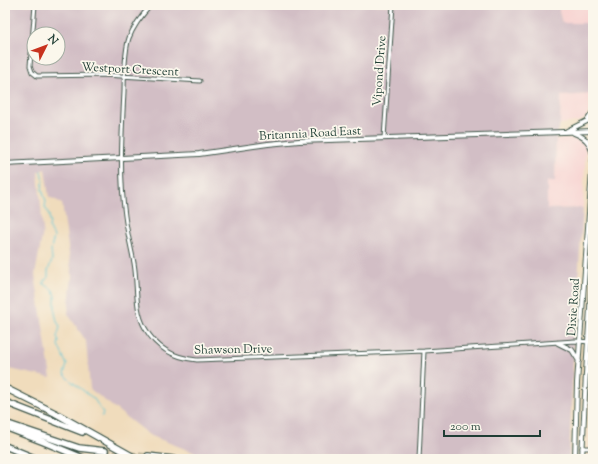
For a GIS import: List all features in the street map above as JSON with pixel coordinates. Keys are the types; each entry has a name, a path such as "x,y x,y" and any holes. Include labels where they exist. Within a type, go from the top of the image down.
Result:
{"highway":[{"path":"5,388 55,413 137,459"},
{"path":"5,402 105,441"},
{"path":"5,423 79,448 105,451"},
{"path":"5,427 85,459"},
{"path":"5,446 37,459"},
{"path":"148,456 173,459"}],"main road":[{"path":"565,132 587,121 593,112"},
{"name":"Britannia Road East","path":"5,164 198,154 299,141 593,131"},
{"path":"572,132 587,140 590,144 593,156"},
{"name":"Dixie Road","path":"575,459 580,342 593,156"},
{"name":"Dixie Road","path":"582,459 587,360 591,342 593,259"},
{"path":"558,343 572,350 579,361"},
{"path":"587,360 593,351"}],"street":[{"name":"Westport Crescent","path":"34,5 30,66 35,75 105,75 200,81"},
{"name":"Shawson Drive","path":"151,5 139,18 129,39 125,77 121,158 125,217 134,264 141,320 151,338 165,350 178,357 196,360 424,351 591,342"},
{"name":"Vipond Drive","path":"384,138 393,5"},
{"path":"419,459 424,351"},
{"path":"582,448 593,448"}],"shaded area":[{"path":"5,5 559,5 562,23 593,23 590,94 561,96 560,124 556,139 555,181 547,181 547,209 583,208 574,337 569,459 211,459 149,435 90,389 86,341 68,314 72,276 62,203 49,197 45,169 38,172 43,231 35,275 51,378 5,368"},
{"path":"559,5 593,5 593,23 562,23"},
{"path":"590,94 589,110 586,118 578,122 560,124 561,96"},
{"path":"580,138 586,144 583,208 547,209 547,181 555,180 556,139"},
{"path":"593,354 593,459 589,459 590,372"}],"waterway":[{"path":"41,171 43,181 42,190 46,201 45,207 49,215 49,227 54,237 51,249 52,260 48,271 48,277 43,283 53,290 55,296 55,313 60,327 57,337 59,342 58,345 67,365 64,374 94,399 103,413 102,416"}],"tunnel":[{"path":"105,451 148,456"}]}
